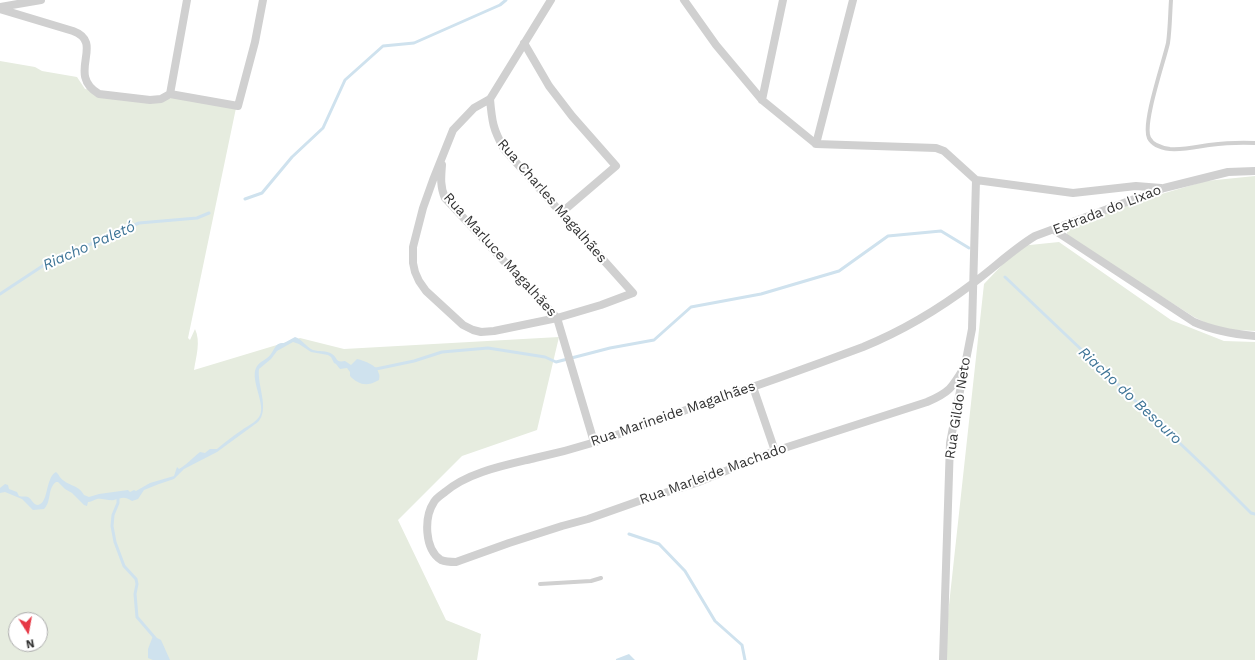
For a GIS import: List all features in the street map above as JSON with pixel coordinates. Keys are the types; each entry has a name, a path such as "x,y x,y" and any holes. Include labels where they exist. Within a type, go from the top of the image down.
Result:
{"street":[{"path":"0,8 41,0"},
{"path":"170,94 187,0"},
{"path":"0,8 73,31 82,36 86,41 87,46 84,76 89,86 99,94 150,100 161,99 170,94 238,106 255,42 263,0"},
{"path":"551,0 490,99 474,108 453,130 423,208 413,247 414,267 419,281 426,291 463,325 473,330 482,332 494,331 557,318"},
{"path":"684,0 716,45 762,100 816,144 936,148 944,151 976,180 1073,193 1136,186 1164,188"},
{"path":"762,100 783,0"},
{"path":"816,144 853,0"},
{"path":"524,43 548,86 616,166 561,213"},
{"name":"Rua Charles Magalhães","path":"490,99 493,126 504,149 633,293 601,305 557,318"},
{"name":"Rua Marluce Magalhães","path":"442,156 440,180 445,198 557,318 594,442"},
{"name":"Estrada do Lixao","path":"973,283 1035,236 1164,188 1228,172 1255,171"},
{"name":"Rua Gildo Neto","path":"942,660 950,443 972,328 976,180"},
{"path":"1054,230 1194,322 1219,332 1255,336"},
{"name":"Rua Marineide Magalhães","path":"448,562 442,561 436,556 429,543 427,531 428,517 434,501 448,489 468,478 500,467 550,455 594,442 753,387 864,346 909,325 973,283"},
{"name":"Rua Marleide Machado","path":"448,562 456,562 517,540 588,519 639,500 696,483 775,451 927,402 943,395 949,390 965,366"},
{"path":"753,387 775,451"}],"lane":[{"path":"1171,0 1168,42 1148,122 1147,131 1149,138 1155,145 1172,149 1237,142 1255,143"},
{"path":"540,584 591,581 601,578"}],"shaded area":[{"path":"0,61 35,67 42,71 77,77 85,89 168,99 174,97 236,108 188,338 190,340 195,329 198,344 194,370 300,338 344,349 559,337 537,430 462,456 398,520 446,620 481,634 477,660 0,660"},
{"path":"1255,176 1255,331 1218,329 1194,317 1074,241 1067,234 1067,229 1069,227 1134,202 1206,181"},
{"path":"1059,242 1171,320 1224,341 1255,342 1255,660 943,660 984,284 1020,246"}],"water":[{"path":"295,337 300,339 311,349 330,353 337,360 345,361 351,365 357,359 370,364 378,371 379,380 371,384 360,383 350,376 350,372 347,368 340,369 328,355 311,352 293,342 277,351 271,359 259,369 263,411 258,422 217,452 184,469 174,479 144,490 138,499 132,501 125,498 112,500 97,499 88,502 87,506 58,482 56,482 51,488 48,502 44,509 33,510 22,499 5,492 0,493 0,488 5,484 8,485 9,489 17,492 19,496 28,497 38,505 44,500 50,479 56,472 64,481 78,488 84,495 89,497 128,490 130,492 134,490 136,491 150,483 174,476 177,467 179,469 181,468 200,452 205,453 210,449 217,449 259,417 261,407 255,380 256,368 269,356 277,344 284,343"},
{"path":"153,636 161,640 170,660 153,660 148,658 148,649"},
{"path":"629,654 635,660 616,660 616,659"}],"waterway":[{"name":"Riacho Paletó","path":"245,199 262,193 292,157 323,128 345,80 383,46 414,43 500,5 506,0"},
{"name":"Riacho Paletó","path":"0,294 47,263 139,223 197,218 209,213"},
{"name":"Riacho do Besouro","path":"372,368 376,369 414,361 442,352 488,348 545,357 556,362 610,348 654,340 691,307 761,294 839,271 888,236 941,231 969,248"},
{"name":"Riacho do Besouro","path":"1005,277 1208,470 1251,513 1255,514"},
{"path":"118,495 118,503 113,515 112,526 115,542 124,566 136,579 137,584 135,594 137,617 155,638"},
{"path":"629,534 659,544 685,571 715,621 742,645 745,660"}]}
